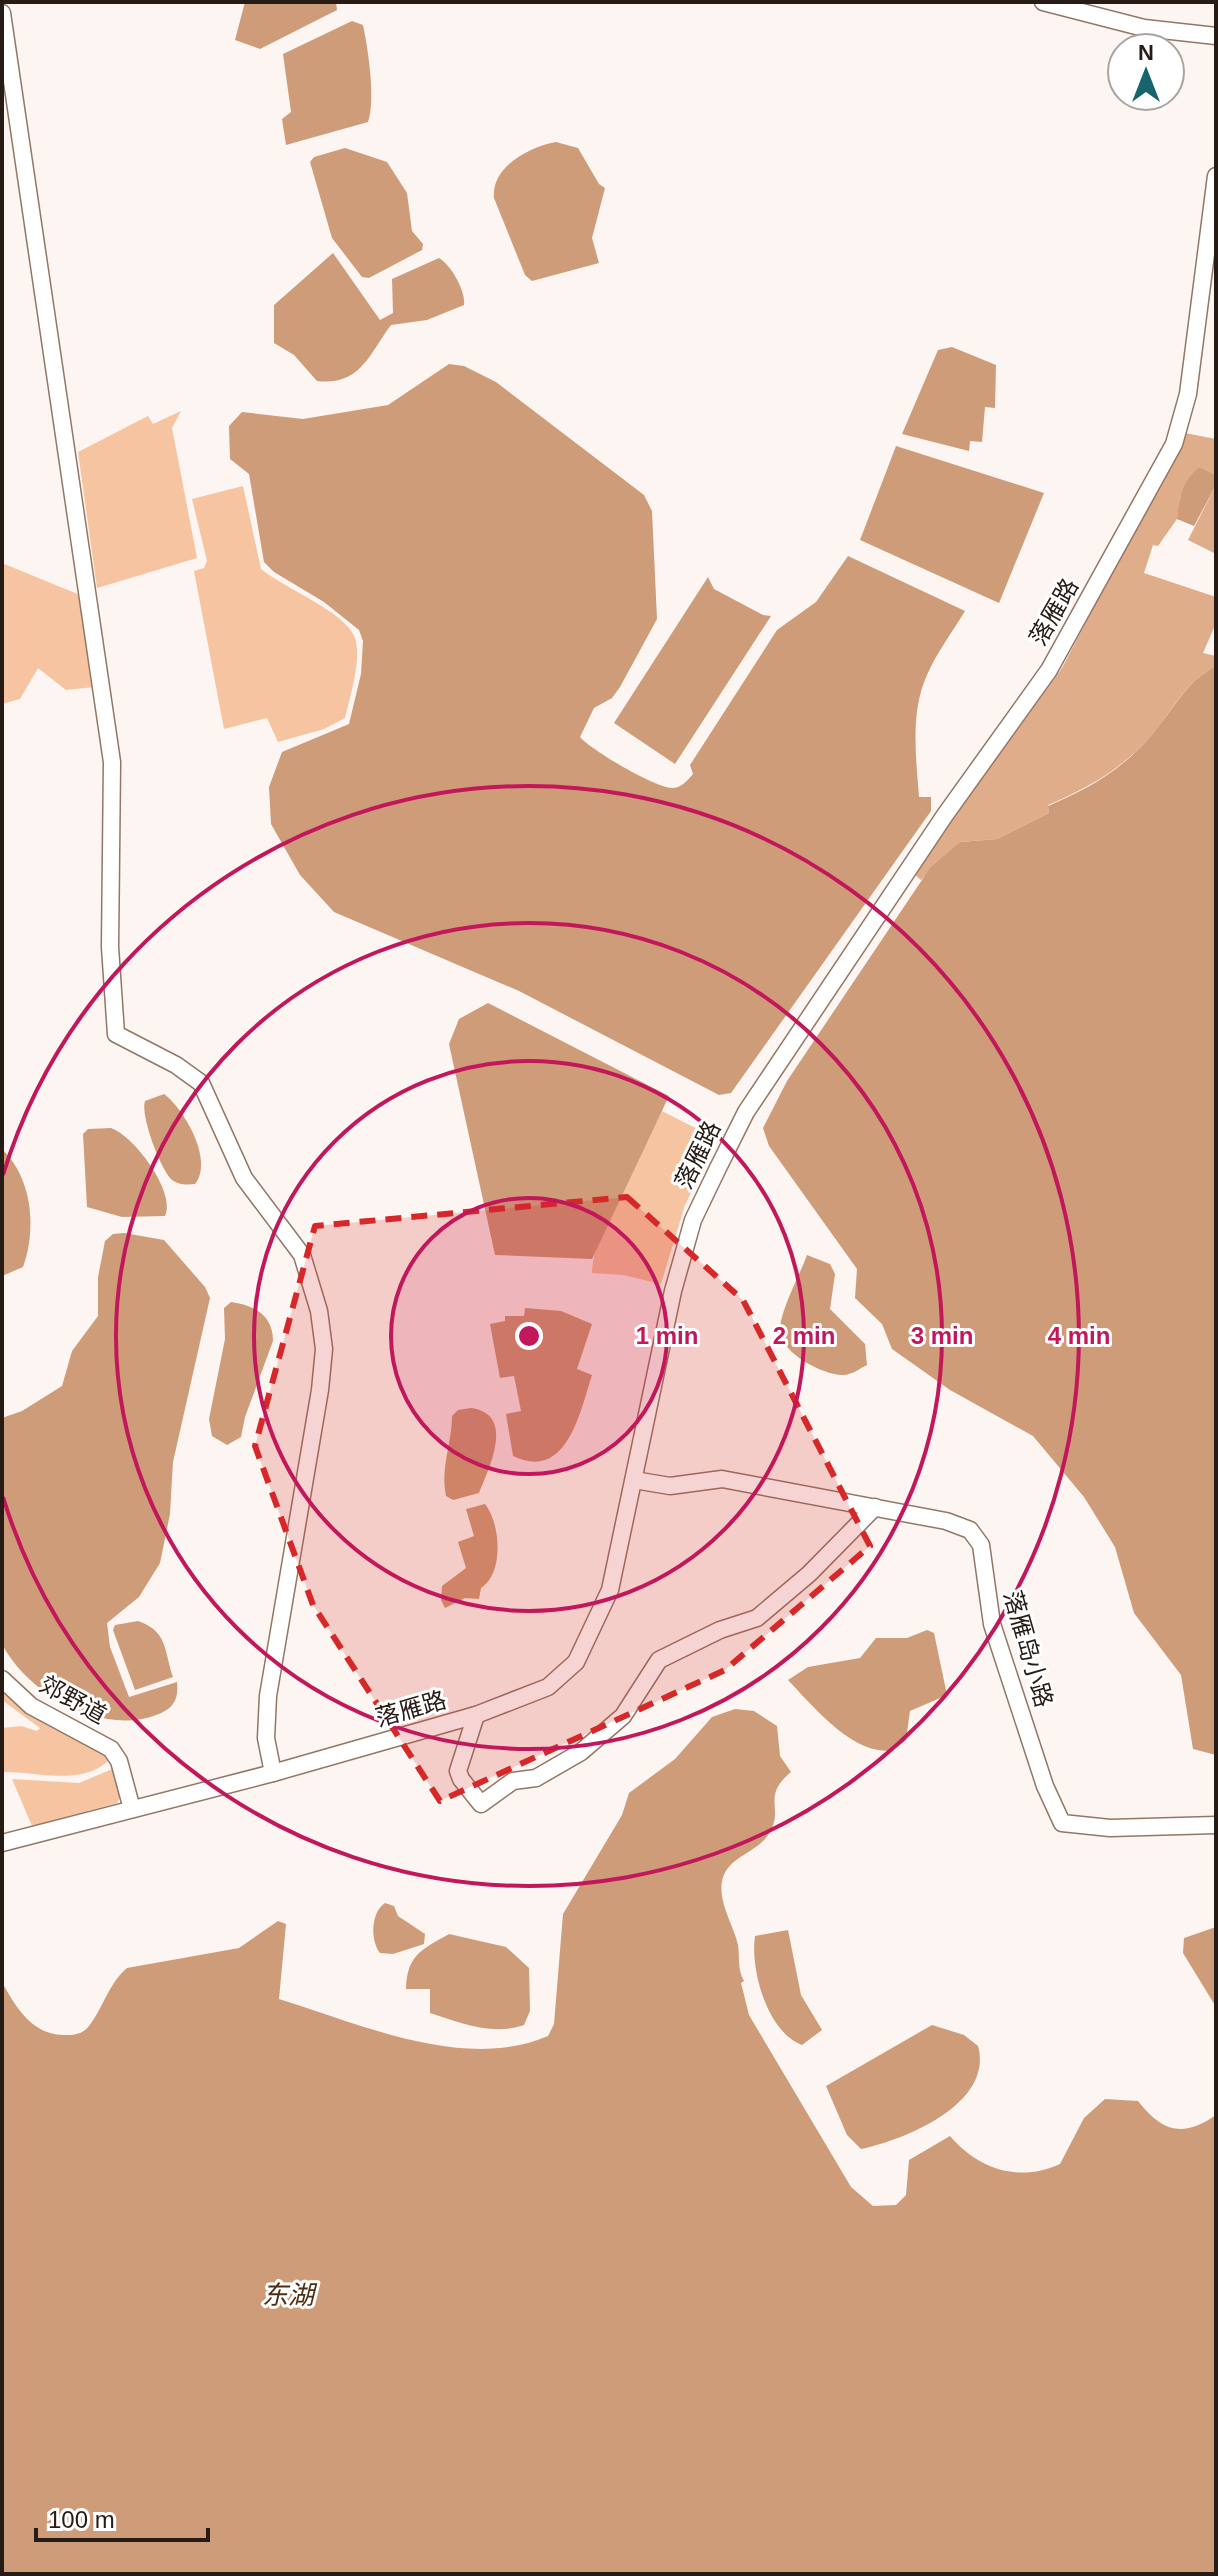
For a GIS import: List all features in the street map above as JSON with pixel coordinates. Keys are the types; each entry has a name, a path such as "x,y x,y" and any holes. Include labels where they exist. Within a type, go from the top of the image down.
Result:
{"street":[{"path":"1043,2 1144,28 1216,36"},
{"path":"2,13 112,762 110,947 116,1034 176,1065 201,1083 244,1178 302,1255 319,1311 324,1349 320,1390 268,1696 266,1738 273,1773"},
{"name":"落雁路","path":"2,1843 273,1773 476,1715 548,1687 576,1662 610,1590 662,1336 693,1220 746,1112 936,828 1049,670 1174,444 1188,394 1216,176"},
{"name":"落雁岛小路","path":"634,1480 670,1486 722,1479 961,1526 977,1538 992,1624 1045,1786 1062,1823 1110,1828 1216,1825"},
{"path":"476,1715 458,1771 481,1804 513,1781 536,1778 581,1752 623,1716 659,1660 720,1630 757,1618 809,1574 875,1507"},
{"name":"郊野道","path":"2,1679 31,1706 111,1749 119,1761 132,1809"}],"highlighted area":[{"path":"627,1197 743,1300 870,1546 725,1670 440,1801 313,1605 255,1446 315,1226"}],"shaded area":[{"path":"181,411 172,428 197,558 97,588 78,452 148,416 153,424"},
{"path":"1185,433 1216,439 1216,475 1200,467 1180,497 1177,519 1158,546 1153,545 1144,573 1216,597 1216,623 1203,653 1216,656 1216,666 1196,680 1150,737 1115,769 1048,805 1049,813 997,839 960,842 921,880 913,873 1062,668"},
{"path":"1216,485 1216,554 1188,540"},
{"path":"243,486 261,569 327,609 349,628 357,647 345,718 324,729 278,742 267,718 224,729 194,571 204,568 207,561 192,499"},
{"path":"2,563 80,595 94,687 66,690 38,668 20,699 2,704"},
{"path":"662,1111 717,1139 685,1205 661,1284 623,1275 592,1273 609,1213"},
{"path":"2,1685 107,1753 109,1760 86,1773 72,1775 2,1772 2,1728 21,1726 37,1731 40,1728 2,1700"},
{"path":"117,1767 122,1794 117,1803 32,1826 12,1779 79,1783"}],"water":[{"path":"245,2 336,2 337,10 260,49 235,40"},
{"path":"352,21 363,25 367,47 371,88 368,122 286,145 282,119 291,112 283,54"},
{"path":"556,142 578,148 599,184 605,188 592,238 599,263 532,281 525,275 494,198 495,187 505,168 514,160 534,148"},
{"path":"345,148 387,162 407,193 412,231 423,244 422,250 369,278 362,277 332,238 310,162 314,157"},
{"path":"333,253 380,320 393,313 392,279 439,258 457,279 464,305 427,320 391,325 370,357 354,373 332,381 317,381 294,355 274,343 274,305"},
{"path":"952,347 996,365 995,408 985,407 982,442 970,441 969,451 902,434 938,350"},
{"path":"449,364 464,366 496,382 644,495 652,511 657,619 620,687 612,698 594,708 580,737 639,776 673,788 689,779 693,774 690,765 777,630 816,602 848,556 965,611 931,666 918,704 919,797 931,797 931,811 731,1093 719,1095 519,991 334,912 300,875 271,824 269,787 282,752 349,724 361,674 363,641 359,630 324,602 274,572 264,562 249,474 230,459 229,426 242,412 303,419 388,405"},
{"path":"896,446 1044,493 999,603 860,540"},
{"path":"1200,467 1216,475 1216,485 1194,526 1177,519 1182,490"},
{"path":"708,577 714,589 763,615 771,616 675,764 614,723"},
{"path":"1216,666 1216,1755 1193,1749 1181,1675 1134,1613 1115,1547 1084,1497 1033,1436 950,1390 892,1349 882,1324 855,1298 857,1269 769,1146 763,1128 787,1081 930,868 960,842 997,839 1049,813 1048,806 1115,770 1149,738 1196,680"},
{"path":"488,1003 669,1096 592,1259 495,1255 449,1044 459,1019"},
{"path":"164,1094 188,1123 199,1149 200,1174 195,1184 182,1184 171,1179 152,1141 145,1118 145,1101"},
{"path":"111,1128 131,1142 151,1166 164,1193 167,1206 165,1216 122,1217 87,1207 83,1134 88,1129"},
{"path":"2,1149 20,1174 26,1189 30,1236 23,1267 2,1276"},
{"path":"113,1234 164,1240 205,1287 210,1298 173,1462 170,1514 160,1563 139,1597 107,1623 110,1647 129,1697 177,1682 176,1699 171,1707 156,1715 135,1720 112,1720 90,1715 47,1694 29,1679 2,1644 2,1418 22,1411 62,1386 72,1351 98,1316 98,1277 105,1241"},
{"path":"807,1255 830,1264 835,1274 830,1309 865,1344 867,1365 850,1374 826,1372 796,1356 780,1332 790,1294"},
{"path":"231,1302 261,1313 270,1324 273,1341 245,1417 241,1437 227,1445 212,1436 209,1419 225,1339 224,1308"},
{"path":"525,1308 561,1311 592,1324 577,1369 592,1375 576,1424 559,1452 546,1460 531,1462 513,1456 506,1414 521,1411 514,1376 500,1378 490,1324 505,1321 505,1316 524,1316"},
{"path":"471,1408 485,1412 493,1420 496,1443 479,1493 453,1500 446,1496 444,1476 452,1416 458,1410"},
{"path":"485,1504 497,1536 494,1572 481,1588 479,1599 465,1598 445,1608 441,1600 442,1586 466,1568 458,1542 474,1536 466,1509"},
{"path":"138,1621 160,1636 173,1677 135,1690 113,1630 115,1625"},
{"path":"927,1630 934,1633 947,1695 910,1711 906,1740 892,1750 878,1750 848,1737 821,1715 788,1680 808,1667 860,1658 876,1638 907,1638"},
{"name":"东湖","path":"735,1709 754,1711 777,1726 780,1756 791,1772 777,1788 774,1823 770,1832 760,1844 728,1868 721,1887 738,1945 744,1981 741,1983 749,2015 851,2187 873,2206 896,2205 906,2195 909,2160 950,2136 973,2157 986,2164 1000,2170 1029,2172 1060,2164 1084,2118 1105,2099 1138,2101 1156,2120 1174,2128 1193,2127 1216,2115 1216,2574 2,2574 2,1982 13,2001 35,2026 54,2034 76,2034 89,2026 115,1981 127,1968 239,1948 278,1921 286,1924 279,1999 378,2031 448,2047 482,2049 516,2046 548,2036 554,2024 563,1914 622,1815 629,1793 675,1759 712,1717"},
{"path":"385,1903 394,1906 398,1916 425,1934 424,1944 393,1954 380,1953 374,1926 377,1913"},
{"path":"1216,1927 1216,2007 1183,1953 1184,1938"},
{"path":"788,1930 801,1995 822,2030 802,2045 790,2038 770,2014 755,1965 755,1936"},
{"path":"449,1934 506,1947 529,1968 530,2011 524,2025 489,2029 453,2021 430,2013 430,1989 406,1989 409,1968 417,1955"},
{"path":"932,2025 964,2035 978,2046 979,2067 973,2085 959,2102 921,2128 861,2149 847,2135 826,2086"}]}
